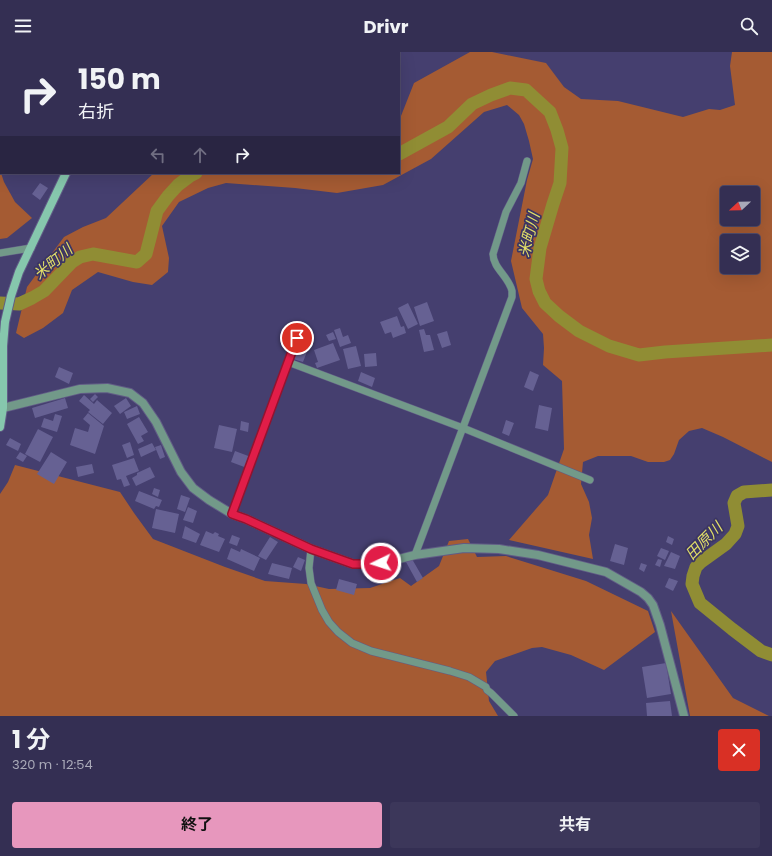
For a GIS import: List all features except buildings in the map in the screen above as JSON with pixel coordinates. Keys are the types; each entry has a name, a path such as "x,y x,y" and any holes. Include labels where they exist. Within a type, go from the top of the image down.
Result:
{"main road":[{"path":"0,427 5,322 11,296 19,272 66,174"}],"street":[{"path":"415,555 512,297 510,286 495,262 493,254 506,212 521,183 527,161"},
{"path":"0,252 31,248"},
{"path":"232,514 302,326"},
{"path":"288,362 462,428 590,480"},
{"path":"2,407 80,389 107,388 130,393 143,403 156,422 181,472 193,488 232,514 311,549 353,564 370,564 391,561 415,555 464,548 500,549 538,555 606,572 641,592 648,598 653,606 660,626 684,716"},
{"path":"311,549 309,568 311,583 322,610 329,622 338,632 352,643 371,652 469,677 486,687 487,690 514,716"}],"shaded area":[{"path":"470,52 492,52 546,63 564,87 581,99 618,101 683,117 709,109 720,110 735,105 730,66 732,52 772,52 772,462 702,428 689,431 679,440 670,460 664,462 648,462 631,456 598,456 583,462 581,484 589,502 592,518 589,535 593,559 509,540 548,495 564,449 562,381 543,365 543,334 522,308 511,261 527,180 533,159 524,124 519,115 507,105 484,112 431,159 383,185 337,193 295,188 226,183 208,188 179,202 162,226 169,258 168,272 152,285 133,282 98,272 72,290 63,313 43,328 24,338 16,333 27,287 64,237 83,227 106,218 153,174 400,174 400,118 414,83"},
{"path":"0,174 1,174 15,202 32,218 7,238 0,239"},
{"path":"15,465 120,492 153,539 265,581 306,584 329,589 370,588 400,578 411,586 439,566 449,541 468,539 477,557 506,556 586,581 648,611 655,632 604,670 571,655 542,647 532,648 495,661 486,672 489,701 498,716 0,716 0,494 8,482"},
{"path":"671,611 733,698 769,716 690,716"}],"waterway":[{"name":"米町川","path":"400,153 448,127 472,104 510,88 526,90 550,112 562,148 560,183 540,248 536,279 539,291 545,303 579,331 609,346 639,355 772,345"},
{"name":"米町川","path":"0,303 19,304 32,298 44,291 72,262 80,257 93,254 137,262 146,254 157,211 178,185 194,174"},
{"name":"田原川","path":"772,490 744,492 737,496 734,503 738,526 735,534 726,544 696,567 692,584 700,603 761,651 772,655"}],"route":[{"path":"297,338 232,514 311,549 353,564 381,563"}]}
